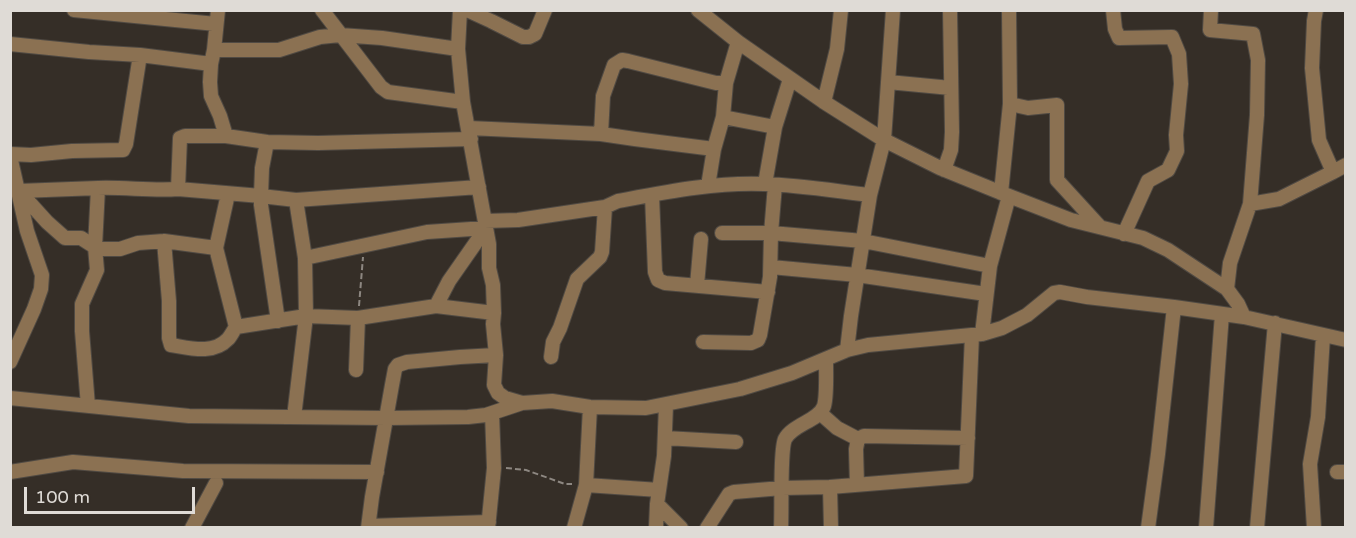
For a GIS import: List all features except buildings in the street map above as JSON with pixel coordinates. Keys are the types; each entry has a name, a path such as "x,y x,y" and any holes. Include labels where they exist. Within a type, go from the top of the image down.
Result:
{"street":[{"path":"74,10 217,17 210,82 211,96 226,136"},
{"path":"322,10 381,87 388,92 463,102"},
{"path":"460,10 458,49 463,102 486,224 489,268 493,285 494,385 498,393 505,398 522,403"},
{"path":"467,10 523,37 529,37 535,34 545,10"},
{"path":"824,102 837,50 842,10"},
{"path":"847,350 870,195 884,140 893,10"},
{"path":"944,170 951,150 950,10"},
{"path":"707,528 729,494 734,492 966,476 977,334 1005,194 1010,104 1009,10"},
{"path":"1113,10 1115,29 1119,38 1172,37 1179,54 1177,151 1168,170 1148,182 1124,234"},
{"path":"1211,10 1210,30 1253,34 1258,60 1257,115 1250,204 1230,264 1227,289"},
{"path":"1316,10 1312,68 1319,140 1333,172"},
{"path":"704,13 738,42 790,79 884,140 944,170 1071,220 1143,238 1168,250 1227,289 1244,317"},
{"path":"10,45 89,52 213,57 279,50 320,38 340,35 458,49"},
{"path":"708,186 714,149 723,117 726,83 738,42"},
{"path":"10,362 34,309 41,289 42,275 27,231 10,155 123,150 126,144 140,55"},
{"path":"601,134 603,96 614,65 622,60 726,83"},
{"path":"703,342 751,343 758,340 771,267 770,185 775,128 790,79"},
{"path":"888,82 951,88"},
{"path":"1010,104 1028,108 1058,105 1057,180 1102,229"},
{"path":"723,117 775,128"},
{"path":"178,189 180,138 185,136 226,136 267,142 318,143 470,133 601,134 714,149"},
{"path":"267,142 262,168 261,205 278,321"},
{"path":"1250,204 1279,199 1346,165"},
{"path":"305,258 427,232 605,207 618,201 708,186 803,186 870,195"},
{"path":"19,191 121,187 249,194 296,200 479,187"},
{"path":"88,406 82,304 97,270 95,247 98,188"},
{"path":"19,191 65,238 81,238 95,247 120,249 138,243 164,241 216,248"},
{"path":"228,194 216,248 236,327"},
{"path":"652,195 655,272 658,280 768,292"},
{"path":"294,417 306,316 305,258 296,200"},
{"path":"551,357 553,342 577,279 600,257 602,252 605,207"},
{"path":"436,306 449,281 486,224"},
{"path":"722,233 863,241 990,266"},
{"path":"697,285 701,239"},
{"path":"164,241 171,345 213,349 227,340 236,327 306,316 358,318 436,306 494,313"},
{"path":"771,267 857,275 986,294"},
{"path":"10,398 189,416 468,417 492,413 522,403 552,401 590,407 646,408 740,390 792,373 847,350 868,345 977,334 1002,328 1027,315 1054,293 1060,292 1244,317 1346,340"},
{"path":"1148,528 1174,307"},
{"path":"1206,528 1222,314"},
{"path":"356,370 358,318"},
{"path":"1257,528 1275,323"},
{"path":"1314,528 1311,464 1318,417 1323,336"},
{"path":"492,413 494,468 488,525 368,527 392,385 398,365 407,362 495,355"},
{"path":"781,528 785,440 793,430 820,413 824,406 826,360"},
{"path":"656,528 664,456 666,405"},
{"path":"574,528 586,485 590,407"},
{"path":"820,413 837,428 858,439"},
{"path":"858,439 864,436 968,438"},
{"path":"665,438 736,442"},
{"path":"857,485 858,439"},
{"path":"10,472 73,462 183,471 377,472"},
{"path":"192,528 216,483"},
{"path":"586,485 658,497 681,528"},
{"path":"830,487 831,528"}],"path":[{"path":"358,318 364,246"},
{"path":"494,468 526,470 565,484 586,485"}]}
